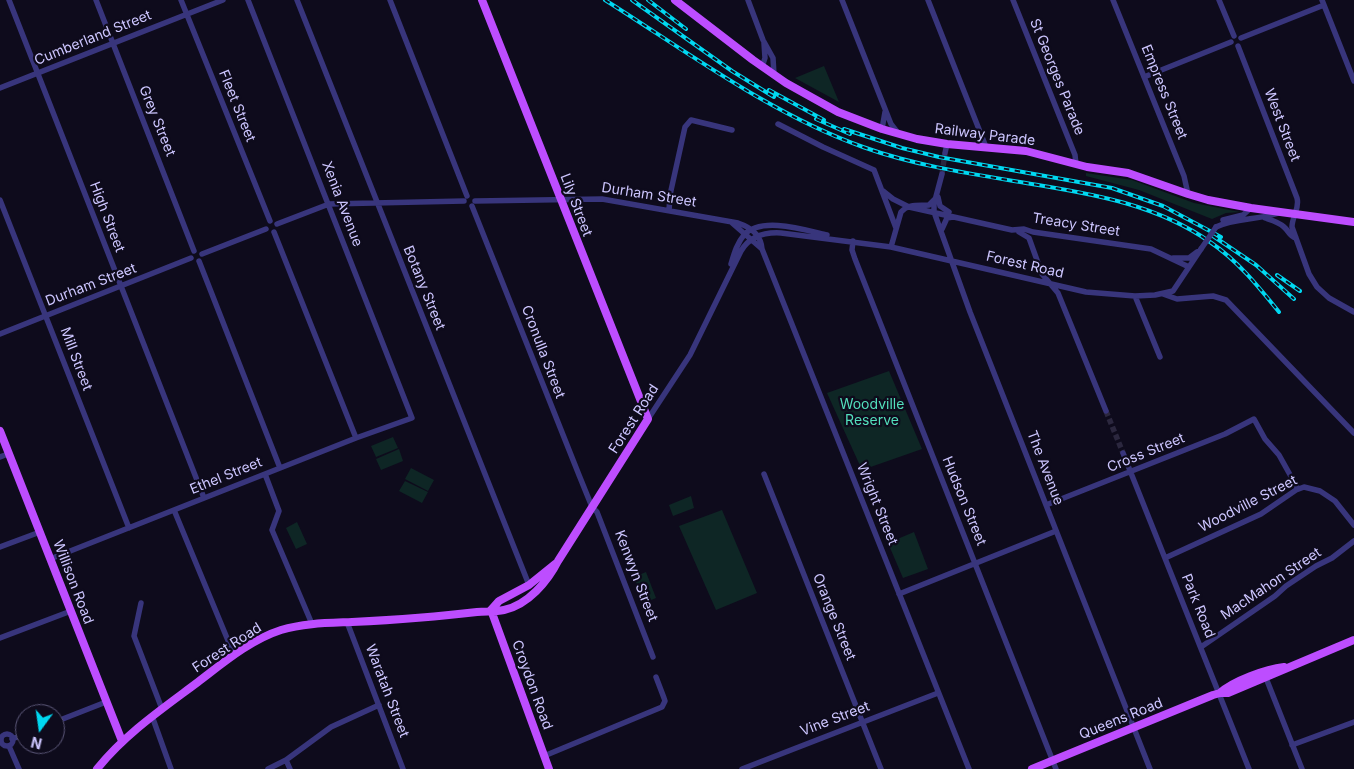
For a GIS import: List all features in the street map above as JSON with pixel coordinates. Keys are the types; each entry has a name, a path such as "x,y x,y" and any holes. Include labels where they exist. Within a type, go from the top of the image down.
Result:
{"main road":[{"name":"Lily Street","path":"482,0 648,419"},
{"name":"Railway Parade","path":"675,0 774,75 824,105 882,129 947,144 1026,151 1076,164 1128,173 1188,194 1250,208 1354,222"},
{"name":"Forest Road","path":"97,769 122,741 152,716 234,655 272,633 312,624 443,616 503,610 537,591 551,575 648,419"},
{"name":"Willison Road","path":"0,431 122,741"},
{"name":"Forest Road","path":"491,610 499,601 529,585 558,561"},
{"name":"Croydon Road","path":"491,610 549,769"},
{"name":"Queens Road","path":"1032,769 1220,693 1228,693 1266,678 1286,667 1354,640"},
{"name":"Queens Road","path":"1220,693 1226,687 1260,673 1273,668 1286,667"}],"street":[{"name":"High Street","path":"9,0 204,498"},
{"name":"Grey Street","path":"96,0 194,251"},
{"name":"Fleet Street","path":"182,0 270,221"},
{"name":"Cumberland Street","path":"0,88 224,0"},
{"name":"Xenia Avenue","path":"248,0 412,418"},
{"name":"Botany Street","path":"297,0 529,585"},
{"path":"277,224 329,204 465,199 472,196 473,204 467,206 465,199 390,0"},
{"path":"748,0 773,58 774,75"},
{"path":"842,0 885,110 891,124 899,134"},
{"path":"928,0 986,147"},
{"name":"St Georges Parade","path":"1013,0 1076,155 1076,164"},
{"name":"Empress Street","path":"1113,0 1184,176 1188,194"},
{"path":"1220,0 1234,36"},
{"path":"1234,36 1241,38 1323,2 1354,81"},
{"path":"1231,42 1231,38 1234,36"},
{"path":"1231,42 1234,46 1238,46 1241,38"},
{"path":"762,67 765,58 764,40"},
{"path":"1144,77 1231,42"},
{"name":"West Street","path":"1238,46 1296,193 1298,202 1292,223 1296,238"},
{"path":"882,129 885,110"},
{"path":"669,211 670,195 685,127 688,122 697,120 732,130"},
{"path":"778,124 823,147 868,166 876,172 895,230"},
{"path":"945,153 947,144"},
{"path":"934,212 934,204 942,174"},
{"name":"Treacy Street","path":"883,191 909,207 1012,230 1024,229 1145,248 1171,257 1189,267"},
{"path":"891,247 901,212 917,204 929,205 938,194"},
{"path":"938,194 938,204 941,208 958,217"},
{"name":"Mill Street","path":"0,200 129,528"},
{"name":"Durham Street","path":"473,204 602,200 730,221 751,229"},
{"path":"888,209 892,203 898,201"},
{"name":"Cronulla Street","path":"473,204 592,507"},
{"path":"1163,294 1173,291 1216,227 1223,220 1243,215 1250,208"},
{"name":"The Avenue","path":"934,212 942,229 970,312 1150,769"},
{"path":"1216,227 1228,222 1265,218 1282,212"},
{"path":"942,229 947,218 958,217"},
{"path":"1265,218 1279,223 1290,236 1296,238 1312,280 1317,287 1329,298 1354,312"},
{"path":"266,229 270,221 277,224"},
{"path":"730,221 744,234 754,238"},
{"path":"274,232 278,228 277,224"},
{"name":"Forest Road","path":"723,286 737,247 744,234 751,229 764,226 780,226 891,247 1086,292 1135,296 1163,294 1176,298 1213,296 1226,300 1354,433"},
{"path":"266,229 270,233 274,232"},
{"path":"202,254 266,229"},
{"path":"751,229 754,238"},
{"path":"878,245 888,240 895,230"},
{"path":"1012,230 1023,233 1029,238 1042,274 1056,289 1061,298 1106,411"},
{"path":"274,232 356,438"},
{"name":"Forest Road","path":"648,419 690,356 744,245 754,238 772,232 853,241"},
{"name":"Wright Street","path":"754,238 762,249 969,769"},
{"name":"Hudson Street","path":"853,241 853,254 1056,769"},
{"path":"1171,257 1189,258 1201,249"},
{"path":"199,261 194,261 191,258 192,253 198,250 202,254"},
{"path":"199,261 202,258 202,254"},
{"name":"Durham Street","path":"0,334 191,258"},
{"path":"199,261 280,468"},
{"path":"1135,296 1160,356"},
{"name":"Ethel Street","path":"50,559 356,438 412,418"},
{"name":"Cross Street","path":"1046,506 1225,434 1254,419 1265,439 1279,455 1298,489"},
{"name":"Park Road","path":"1124,453 1250,769"},
{"path":"0,457 8,454"},
{"path":"265,474 279,511 272,530 312,624"},
{"name":"Orange Street","path":"764,474 881,769"},
{"name":"Woodville Street","path":"1165,558 1261,514 1304,487 1315,488 1335,500 1354,525"},
{"name":"Kenwyn Street","path":"592,507 597,512 653,657"},
{"path":"174,510 234,655"},
{"path":"900,594 1056,531"},
{"path":"0,547 40,532"},
{"name":"MacMahon Street","path":"1201,647 1275,596 1286,586 1332,558 1354,541"},
{"path":"141,603 134,636 162,709"},
{"path":"0,638 71,611"},
{"name":"Waratah Street","path":"348,622 403,769"},
{"path":"544,756 662,707 665,701 656,677"},
{"path":"1266,678 1302,769"},
{"name":"Vine Street","path":"742,769 938,693"},
{"path":"65,718 106,702"},
{"path":"268,769 286,760 331,727 378,705"},
{"path":"152,716 171,769"},
{"path":"1292,745 1354,722"},
{"path":"12,739 8,735 1,735 4,747 19,769"},
{"path":"4,747 12,743 12,739 15,738"},
{"path":"286,760 290,769"}],"green space":[{"path":"824,66 839,102 795,78"},
{"path":"1086,173 1132,180 1194,203 1240,212 1226,213 1212,219 1139,190 1086,176"},
{"name":"Woodville Reserve","path":"889,371 922,449 862,470 827,393"},
{"path":"393,437 398,448 376,457 371,446"},
{"path":"399,449 403,461 381,470 376,459"},
{"path":"411,468 434,480 428,491 405,479"},
{"path":"405,481 428,492 422,503 399,491"},
{"path":"691,496 694,508 673,516 669,505"},
{"path":"722,510 757,593 716,610 679,526"},
{"path":"297,522 307,544 296,549 286,528"},
{"path":"914,532 928,569 903,578 888,543"},
{"path":"646,572 656,598 644,603 634,577"}],"tunnel":[{"path":"942,174 945,153"},
{"path":"1106,411 1123,453"}],"railway":[{"path":"605,0 730,81 829,134 906,160 971,174 1105,198 1170,219 1210,242 1230,257 1279,312"},
{"path":"632,0 732,71 774,97"},
{"path":"648,0 686,29"},
{"path":"769,90 824,120"},
{"path":"816,119 850,134"},
{"path":"844,129 902,148 939,157 1112,188 1163,206 1221,237"},
{"path":"1213,236 1256,265 1294,299"},
{"path":"1277,275 1300,291"}]}
